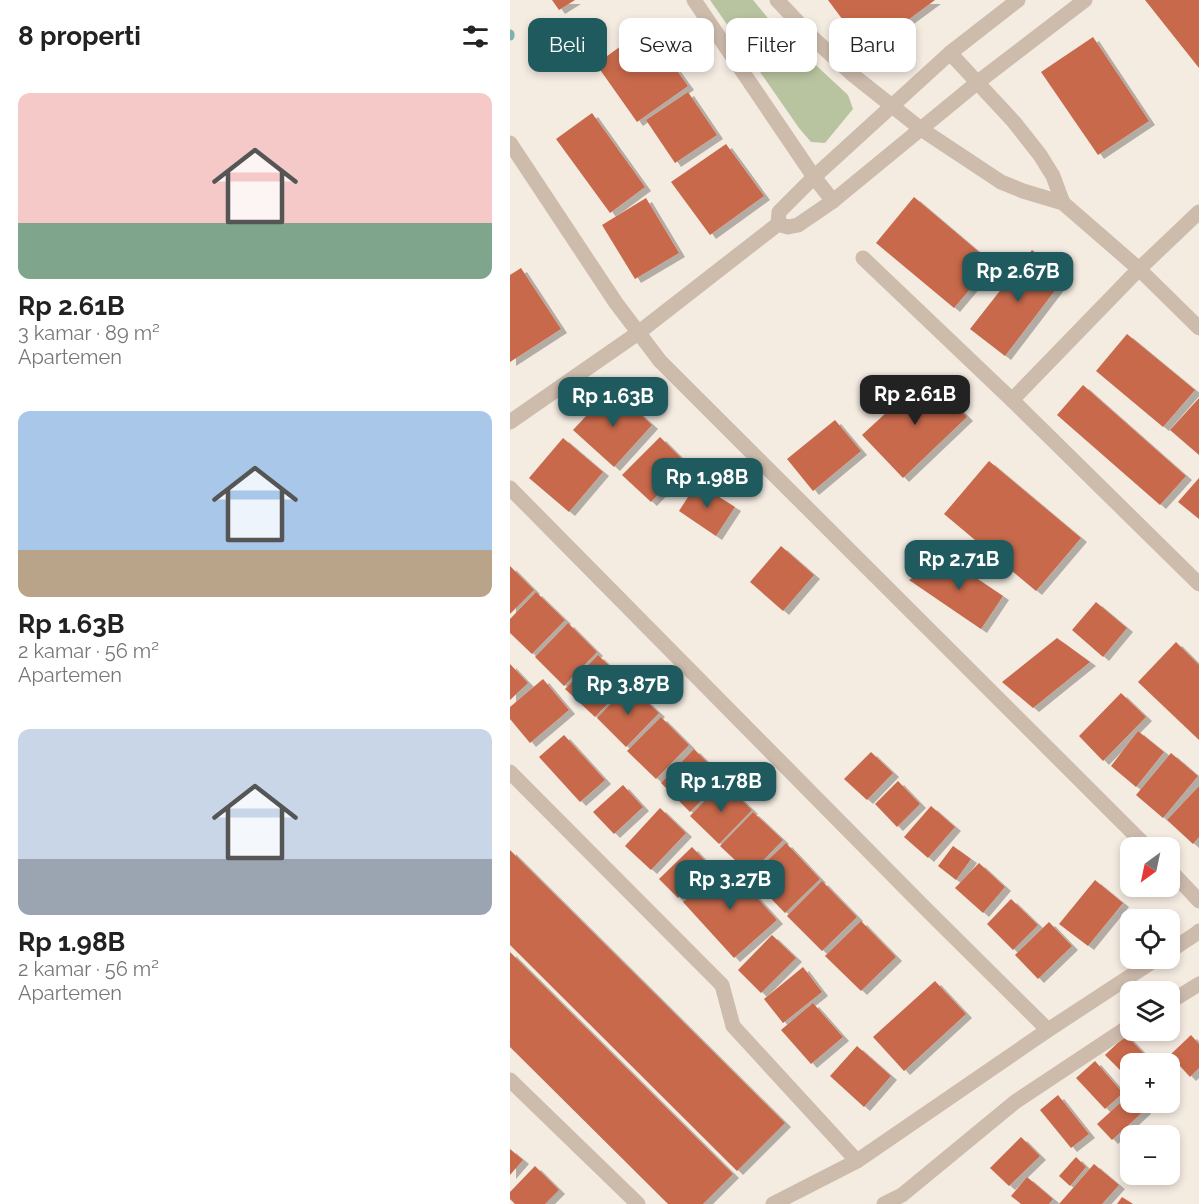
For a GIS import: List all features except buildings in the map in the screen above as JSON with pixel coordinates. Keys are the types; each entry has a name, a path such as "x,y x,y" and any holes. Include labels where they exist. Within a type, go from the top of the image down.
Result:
{"street":[{"path":"694,0 814,177 834,201"},
{"path":"777,0 821,46 853,75 921,129 1001,182 1063,203 1139,269 1199,328"},
{"path":"510,422 638,333 778,224 779,212 891,105 950,53 1018,0"},
{"path":"778,224 788,227 798,225 834,201 978,82 1085,0"},
{"path":"950,53 1014,122 1040,155 1053,176 1063,203"},
{"path":"510,143 616,303 660,361 1137,837"},
{"path":"1011,400 1139,269 1199,212"},
{"path":"863,258 1199,584"},
{"path":"510,489 1048,1030"},
{"path":"510,772 722,985 733,1026 857,1161"},
{"path":"1180,880 1199,900"},
{"path":"1180,944 1199,930"},
{"path":"773,1204 857,1161 1141,969"},
{"path":"1180,996 1199,984"},
{"path":"884,1204 907,1199 1015,1102 1120,1032"},
{"path":"510,1080 638,1204"}],"green space":[{"path":"710,0 753,0 768,18 726,18 726,23"},
{"path":"817,66 848,95 853,109 825,143 811,142 760,72 817,72"}]}
